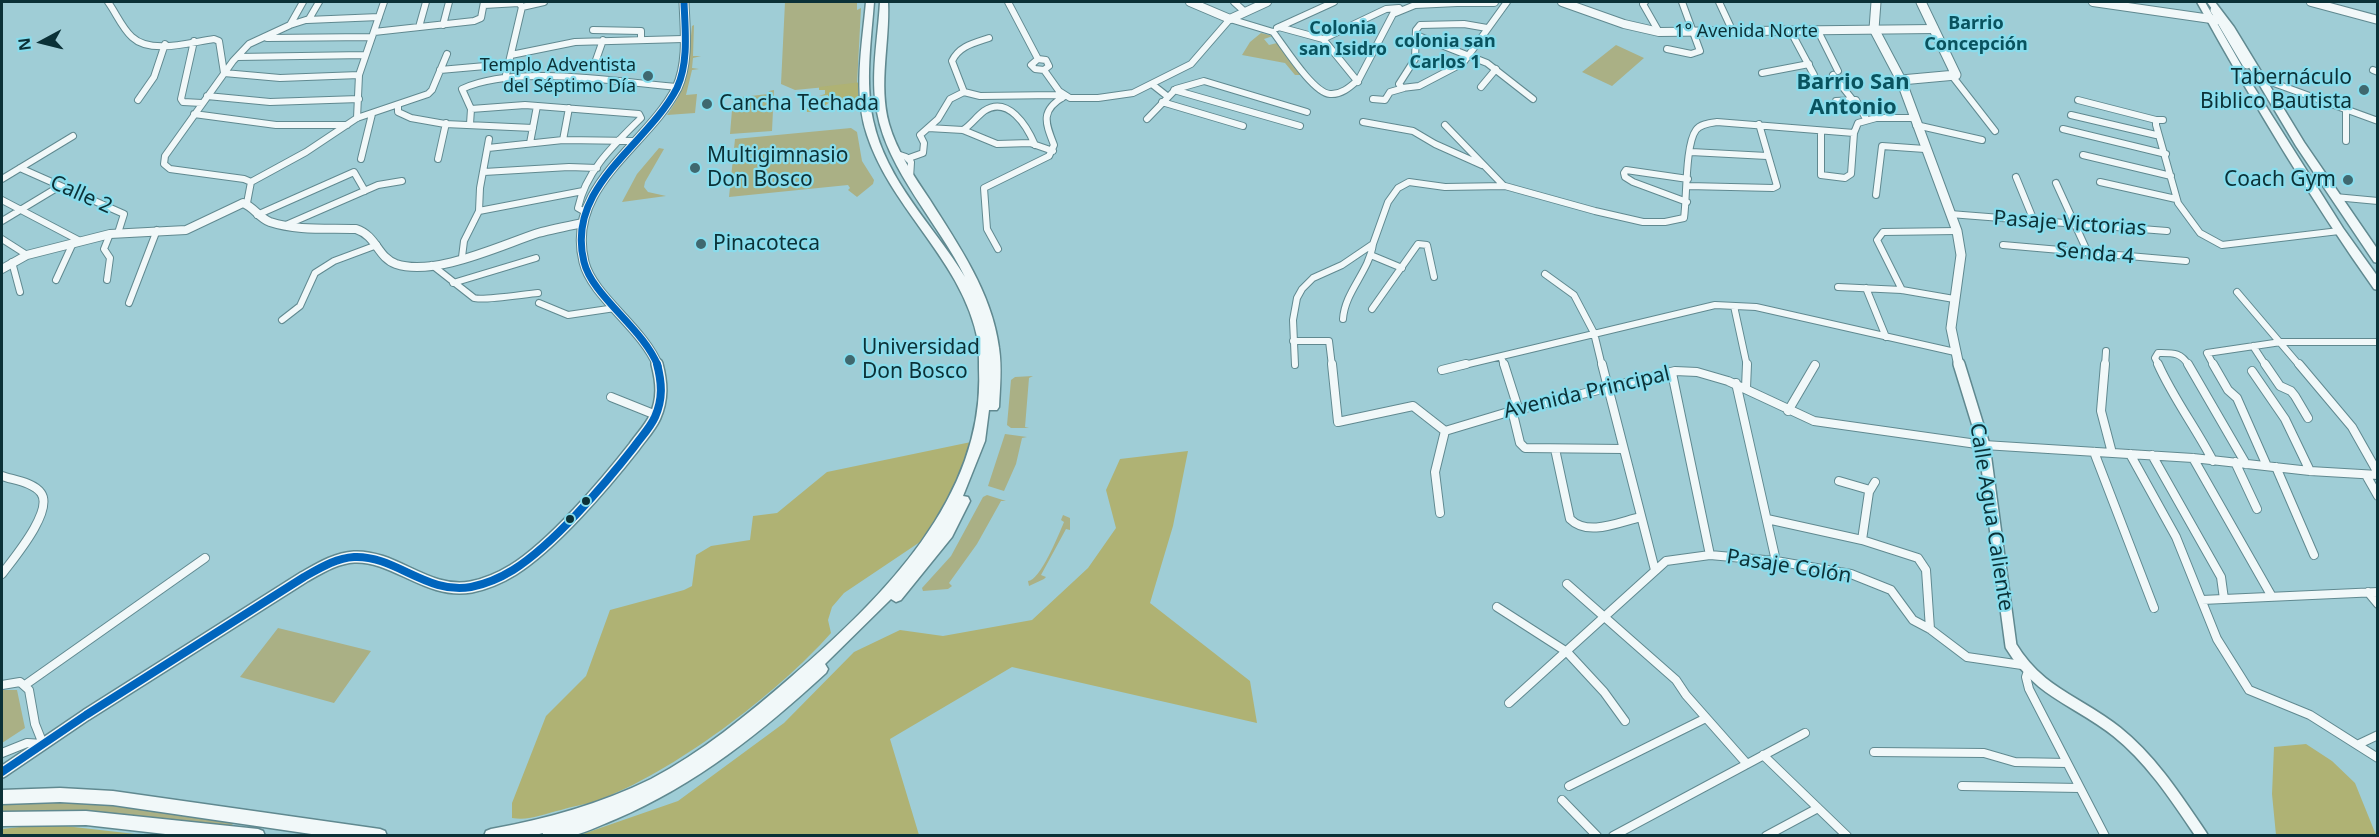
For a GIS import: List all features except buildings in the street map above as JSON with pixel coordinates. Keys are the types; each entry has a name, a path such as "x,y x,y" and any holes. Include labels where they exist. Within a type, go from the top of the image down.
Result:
{"highway":[{"path":"491,836 546,825 604,806 656,783 720,744 816,663 893,587 929,543 957,496 970,468 982,426 987,377 984,343 974,306 957,271 896,184 877,149 865,102 870,2"},
{"path":"549,836 606,816 652,796 736,744 803,686 885,608 927,559 957,516 978,470 992,422 995,384 991,334 980,294 966,264 910,178 903,156 889,138 882,112 884,2"},
{"path":"2208,2 2210,19 2216,31 2339,231 2378,286"},
{"path":"2208,2 2260,78 2334,197 2374,249 2378,259"},
{"path":"868,35 874,40 883,34"},
{"path":"867,50 874,45 882,48"},
{"path":"2,798 60,795 113,798 380,836"},
{"path":"2,819 86,818 258,836"}],"main road":[{"path":"2,772 304,577 338,560 366,558 417,578 453,588 472,586 507,574 532,557 554,536 615,469 656,416 662,390 656,359 648,344 615,308 586,270 582,251 585,218 601,183 663,111 676,87 682,69 684,2"},
{"path":"1874,29 1876,2"},
{"path":"1900,80 1953,77 1955,73 1921,2"},
{"path":"2208,2 2306,159 2378,266"},
{"name":"Calle Agua Caliente","path":"1874,29 1900,80 1957,231 1961,255 1951,328 1955,351 1984,445 2004,582 2008,635 2011,646 2025,668"},
{"path":"2216,31 2323,202 2378,281"},
{"path":"2025,668 2053,693 2106,724 2129,742 2202,836"}],"street":[{"path":"108,2 132,37 140,44 214,39 219,41 224,73"},
{"path":"290,25 303,2"},
{"path":"307,20 319,2"},
{"path":"357,118 359,75 384,2"},
{"path":"419,27 426,2"},
{"path":"443,25 449,2"},
{"path":"522,7 544,2"},
{"path":"1008,2 1038,59 1049,62 1049,66 1044,70"},
{"path":"1190,2 1230,19 1273,32 1315,86 1323,93 1333,95 1358,82 1369,65 1388,20 1401,8"},
{"path":"1234,2 1244,11"},
{"path":"903,156 923,153 924,143 920,135 938,119 950,99 964,92 980,96 1057,95 1077,99 1133,93 1191,64 1230,19 1267,2"},
{"path":"1273,32 1279,27 1334,2"},
{"path":"1323,39 1386,9 1419,3 1494,2"},
{"path":"1373,99 1385,100 1390,92 1419,86 1463,63 1507,2"},
{"name":"1° Avenida Norte","path":"1562,2 1580,5 1624,24 1659,32 1934,29"},
{"path":"1645,2 1643,4 1645,10 1659,32"},
{"path":"1667,49 1691,54 1700,51 1682,2"},
{"path":"1719,2 1733,32"},
{"path":"2093,2 2220,20"},
{"path":"2311,2 2378,20"},
{"path":"262,38 373,34 478,20 484,3 518,3 522,7"},
{"path":"505,79 522,7"},
{"path":"251,182 244,179 170,169 164,164 165,156 224,73 249,45 290,25 307,20 380,17"},
{"path":"1405,88 1399,84 1415,59 1416,35 1420,25 1428,23 1476,25 1487,28"},
{"path":"1279,27 1323,39 1358,82"},
{"path":"593,30 642,31 641,39"},
{"path":"1818,31 1836,73 1852,99"},
{"path":"1791,32 1814,75"},
{"path":"1416,35 1497,69 1533,99"},
{"path":"964,92 952,62 953,57 962,47 989,38"},
{"path":"511,55 575,42 683,39"},
{"path":"596,60 603,40"},
{"path":"194,41 181,99 183,102 202,103"},
{"path":"138,100 154,77 165,44"},
{"path":"247,203 251,182 357,118 398,106 430,92 447,54"},
{"path":"237,57 365,56"},
{"path":"1038,59 1033,62 1032,68 1044,70 1064,97"},
{"path":"440,70 508,64"},
{"path":"1762,73 1809,64"},
{"path":"1481,87 1497,69"},
{"path":"224,73 280,78 359,75"},
{"path":"1953,77 1995,131"},
{"path":"470,124 471,109 462,93 465,86 505,79 580,78 676,87"},
{"path":"2260,78 2378,121"},
{"path":"1147,118 1174,90 1204,81 1307,112"},
{"path":"1153,85 1167,96"},
{"path":"1174,90 1300,126"},
{"path":"207,96 270,102 359,99"},
{"path":"999,249 987,229 984,188 1043,160 1053,151 1054,145 1046,117 1051,104 1064,97"},
{"path":"1836,102 1852,99 1859,102 1866,119"},
{"path":"2078,100 2163,120"},
{"path":"1162,102 1243,126"},
{"path":"247,203 257,215 269,222 359,229 371,235 384,257 397,265 432,266 585,218 578,208 583,191 597,168 642,116 518,105 471,109"},
{"path":"398,106 398,112 411,118 446,123 533,128"},
{"path":"530,143 537,106"},
{"path":"963,130 986,110 996,106 1004,107 1022,120 1032,135 1035,145"},
{"path":"562,140 569,108"},
{"path":"2346,109 2346,141"},
{"path":"194,114 276,125 348,125"},
{"path":"362,159 372,114"},
{"path":"2071,115 2156,135"},
{"path":"1821,131 1821,174 1843,178 1850,176 1854,133 1858,123 1866,119 1916,123 1982,140"},
{"path":"2156,120 2156,135 2166,154 2176,199 2196,226 2216,244 2339,231"},
{"path":"1363,122 1413,131 1435,144 1482,165"},
{"path":"438,159 446,123"},
{"path":"1343,319 1344,308 1373,256 1376,224 1404,183 1414,181 1443,187 1504,186 1633,219 1673,222 1684,218 1695,132 1708,123 1759,124 1854,133"},
{"path":"1445,124 1504,186"},
{"path":"1687,202 1633,182 1625,177 1624,173 1626,170 1688,182 1773,188 1777,186 1759,124"},
{"path":"928,128 963,130 997,144 1035,145 1053,151"},
{"path":"2063,129 2166,154"},
{"path":"2,179 73,136"},
{"path":"462,257 464,241 479,211 480,188 489,139"},
{"path":"488,148 562,140 621,139 635,141"},
{"path":"1876,195 1882,146 1925,149"},
{"path":"1691,152 1767,156"},
{"path":"2084,155 2171,176"},
{"path":"484,172 569,167 597,168"},
{"name":"Calle 2","path":"20,168 124,214 114,233"},
{"path":"257,215 354,172 365,191"},
{"path":"2016,177 2034,221"},
{"path":"286,225 386,183 402,181"},
{"path":"2100,182 2176,199"},
{"path":"2056,183 2088,253"},
{"path":"2,221 60,186"},
{"path":"479,211 583,191"},
{"path":"2334,197 2378,201"},
{"path":"2,200 76,242"},
{"path":"2,269 27,255 114,233 178,231 194,227 240,203 247,203"},
{"name":"Pasaje Victorias","path":"1950,214 2167,231"},
{"path":"129,303 157,231"},
{"path":"1902,290 1877,240 1883,232 1957,231"},
{"path":"107,280 110,258 104,249 114,233"},
{"path":"2,239 27,255"},
{"path":"56,280 76,242"},
{"path":"1295,365 1292,321 1299,292 1307,282 1319,274 1343,265 1373,244"},
{"path":"1372,309 1418,244 1427,244 1434,277"},
{"path":"282,320 300,306 315,273 334,261 377,245"},
{"name":"Senda 4","path":"2003,245 2186,261"},
{"path":"1373,256 1401,268"},
{"path":"453,283 536,258"},
{"path":"12,262 20,292"},
{"path":"432,266 474,298 480,300 504,295 538,293"},
{"path":"1545,274 1574,295 1594,333 1655,570"},
{"path":"1838,287 1902,290 1954,299"},
{"path":"1866,288 1886,337"},
{"path":"2237,292 2352,428 2378,474"},
{"path":"539,303 568,315 615,308"},
{"path":"1442,370 1715,305 1756,307 1955,351"},
{"path":"1734,306 1747,361 1746,388"},
{"path":"1293,341 1329,341 1338,422 1413,406 1445,431 1435,457 1432,476 1440,513"},
{"path":"2267,466 2237,398 2228,390 2206,354 2281,342 2378,342"},
{"path":"2253,346 2280,386 2291,391 2295,396 2308,418"},
{"path":"2106,351 2101,411 2112,453"},
{"path":"2213,461 2199,433 2167,384 2155,357 2158,353 2178,353 2184,357 2246,464"},
{"path":"1501,356 1522,446 1529,449 1623,448"},
{"path":"1788,411 1815,365"},
{"path":"2252,371 2285,419 2310,471"},
{"name":"Avenida Principal","path":"1445,431 1515,409 1672,373 1695,372 1736,383 1788,411 1814,421 1984,445 2193,458 2310,471 2378,474"},
{"path":"1672,373 1710,555"},
{"path":"1736,383 1776,561"},
{"path":"611,397 656,416"},
{"path":"1555,449 1570,519 1577,526 1588,529 1641,517"},
{"path":"2094,452 2154,608"},
{"path":"2130,454 2176,537 2222,648 2249,690 2310,715 2378,758"},
{"path":"2152,455 2221,577 2224,599"},
{"path":"2193,458 2271,595"},
{"path":"2235,462 2257,509"},
{"path":"2276,467 2314,555"},
{"path":"2366,475 2378,496"},
{"path":"2,476 36,489 42,493 45,502 42,515 2,574"},
{"path":"1839,481 1870,490"},
{"path":"1862,540 1870,490 1875,482"},
{"path":"1767,519 1862,540 1918,558 1926,570 1930,629"},
{"name":"Pasaje Colón","path":"1509,703 1666,561 1710,555 1776,561 1851,574 1879,584 1891,590 1913,620 1930,629 1967,657 2025,668"},
{"path":"25,684 205,558"},
{"path":"1567,584 1605,615 1676,680 1747,764"},
{"path":"2368,592 2378,604"},
{"path":"2202,600 2271,595 2378,592"},
{"path":"1497,607 1567,652 1604,692 1625,721"},
{"path":"2025,668 2029,689 2105,836"},
{"path":"2,684 20,682 25,684 35,724 43,744 27,743 2,753"},
{"path":"1569,786 1706,718"},
{"path":"1613,836 1805,734"},
{"path":"2359,744 2378,735"},
{"path":"1874,752 1984,753 2015,762 2067,763"},
{"path":"1763,755 1847,836"},
{"path":"1962,786 2080,788"},
{"path":"1562,800 1597,836"},
{"path":"1766,836 1818,808"}],"green space":[{"path":"785,2 857,2 857,10 861,8 857,84 795,90 781,84"},
{"path":"694,25 693,56 701,56 693,58 692,68 699,69 692,70 686,95 697,94 695,113 667,115 675,104 684,83 692,26"},
{"path":"1261,33 1273,36 1264,39 1269,45 1277,43 1303,75 1295,75 1285,63 1242,55 1250,42"},
{"path":"1616,45 1644,58 1612,86 1582,72"},
{"path":"862,82 858,88 859,106 854,110 854,107 835,98 818,111 807,112 807,102 820,101 828,97 828,95 819,96 825,94 825,90 819,90 819,87"},
{"path":"774,90 772,131 730,134 733,98 768,94 769,91"},
{"path":"851,128 857,132 862,161 874,180 873,184 857,197 848,190 850,188 848,185 729,197 735,139"},
{"path":"659,148 664,149 644,187 648,192 666,196 622,202 637,174"},
{"path":"1033,376 1029,378 1025,427 1029,428 1011,428 1007,425 1011,380 1015,377"},
{"path":"1005,434 1027,437 1022,438 1016,464 1004,491 988,486"},
{"path":"971,442 954,488 936,520 920,542 844,593 832,607 828,620 831,633 809,657 753,706 690,752 626,788 587,804 531,818 512,818 512,803 546,716 586,676 610,610 692,586 696,555 711,546 750,540 753,516 777,513 827,472"},
{"path":"1188,451 1173,526 1150,603 1250,681 1257,723 1012,667 890,739 919,835 580,835 678,801 784,723 854,652 900,630 943,636 1032,620 1088,568 1116,528 1106,490 1120,459"},
{"path":"987,495 1006,501 1001,501 977,544 949,583 952,586 948,589 923,591 922,588 951,556 983,497"},
{"path":"1063,515 1070,518 1070,530 1066,529 1041,575 1046,577 1029,586 1028,581 1038,573 1054,546 1064,522 1061,520"},
{"path":"278,628 371,651 334,703 240,677"},
{"path":"2,690 17,690 25,728 2,743"},
{"path":"2306,744 2332,761 2355,783 2376,835 2276,835 2272,794 2274,747"},
{"path":"2,801 98,802 234,822 231,827 30,812 2,814"},
{"path":"47,824 144,835 2,836 2,829"}],"transit line":[{"path":"2,772 86,715 328,564 340,559 362,557 443,587 469,587 484,584 527,561 551,539 606,480 653,421 661,398 661,380 657,363 649,348 586,270 582,254 582,230 589,204 598,186 610,169 653,122 677,87 684,56 684,2"}],"place":[{"name":"Templo Adventista del Séptimo Día","path":"648,76"},
{"name":"Tabernáculo Biblico Bautista","path":"2364,90"},
{"name":"Cancha Techada","path":"707,104"},
{"name":"Multigimnasio Don Bosco","path":"695,168"},
{"name":"Coach Gym","path":"2348,180"},
{"name":"Pinacoteca","path":"701,244"},
{"name":"Universidad Don Bosco","path":"850,360"}],"district":[{"name":"Barrio Concepción","path":"1976,34"},
{"name":"Colonia san Isidro","path":"1343,39"},
{"name":"colonia san Carlos 1","path":"1445,52"},
{"name":"Barrio San Antonio","path":"1853,96"}]}
